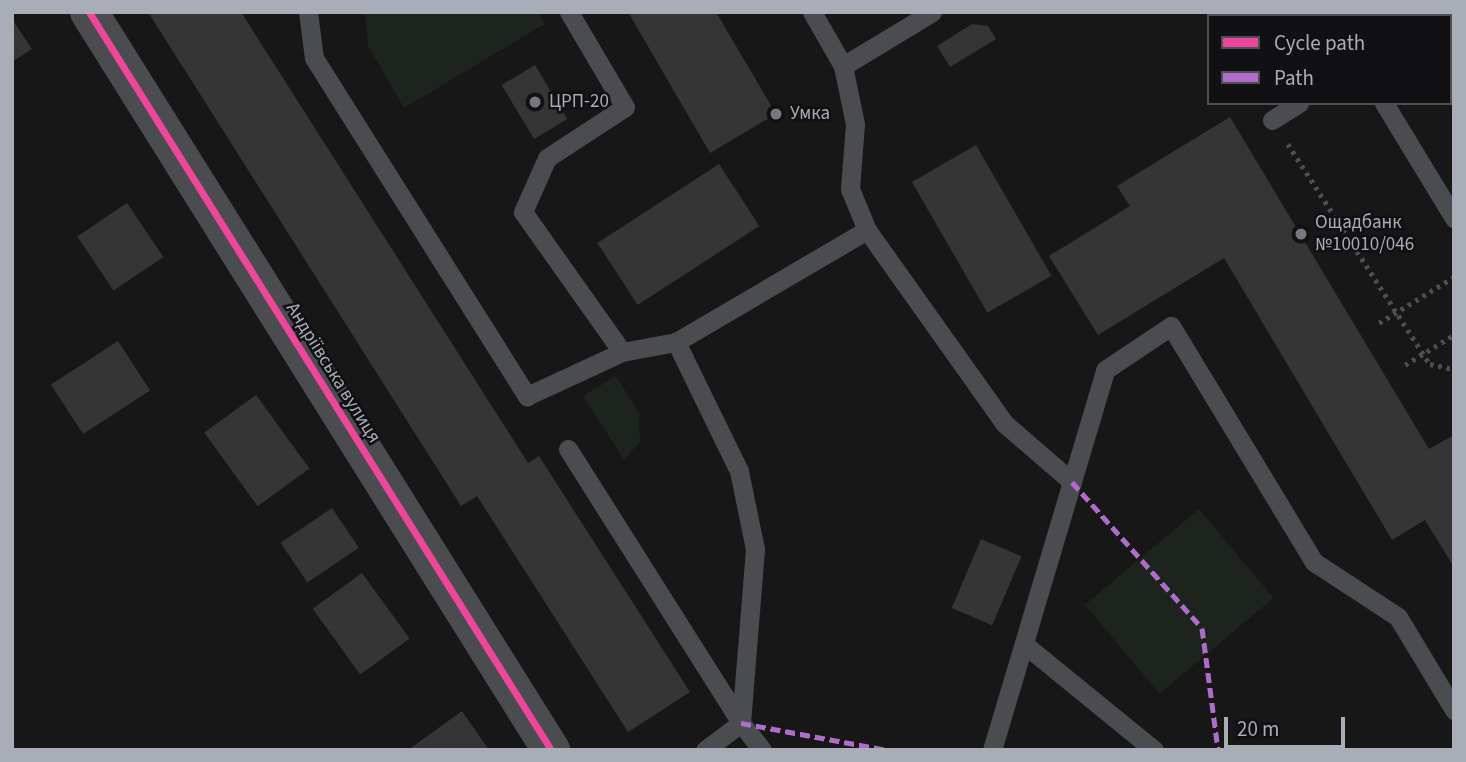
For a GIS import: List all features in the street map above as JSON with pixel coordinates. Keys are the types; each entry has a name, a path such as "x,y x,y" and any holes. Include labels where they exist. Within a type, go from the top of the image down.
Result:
{"street":[{"name":"Андріївська вулиця","path":"89,12 551,750"}],"lane":[{"path":"308,12 314,58 527,396 622,352 676,342 867,230"},
{"path":"569,12 625,107 547,158 523,212 622,352"},
{"path":"812,12 843,66 855,124 850,189 867,230 1004,423 1072,482"},
{"path":"843,66 908,18 932,12"},
{"path":"1272,120 1296,105"},
{"path":"1385,105 1454,218"},
{"path":"992,750 1105,370 1171,326 1314,562 1398,617 1454,710"},
{"path":"676,342 739,471 755,549 741,723 705,750"},
{"path":"568,449 741,723 762,750"},
{"path":"1024,644 1154,750"}],"path":[{"path":"1272,120 1430,364 1454,369"},
{"path":"1379,323 1454,277"},
{"path":"1405,365 1454,335"}],"shaded area":[{"path":"365,12 538,12 545,24 404,108 368,46"},
{"path":"616,376 639,413 640,442 624,460 583,396"},
{"path":"1199,509 1274,598 1159,694 1085,605"}],"building":[{"path":"148,12 241,12 528,463 539,456 690,692 628,732 477,496 461,506"},
{"path":"628,12 716,12 776,114 710,153"},
{"path":"12,19 32,49 12,62"},
{"path":"972,24 988,26 996,39 950,67 937,46"},
{"name":"ЦРП-20","path":"535,65 567,119 534,139 502,85"},
{"path":"1230,117 1429,449 1454,435 1454,567 1425,520 1392,540 1224,258 1098,335 1049,256 1130,206 1117,186"},
{"path":"976,145 1052,276 987,313 912,182"},
{"path":"719,164 759,226 638,305 597,243"},
{"path":"127,203 163,257 114,290 77,237"},
{"path":"118,341 150,390 83,434 51,385"},
{"path":"256,395 309,469 258,506 204,433"},
{"path":"332,508 359,548 307,582 281,543"},
{"path":"981,539 1022,556 992,625 952,608"},
{"path":"362,573 410,639 360,674 313,609"},
{"path":"462,711 489,750 408,750"}],"marked path":[{"path":"1072,482 1202,628 1218,750"},
{"path":"741,723 886,750"}],"cycle path":[{"path":"89,12 551,750"}],"place":[{"name":"ЦРП-20","path":"535,102"},
{"name":"Умка","path":"776,114"},
{"name":"Ощадбанк №10010/046","path":"1301,234"}]}
